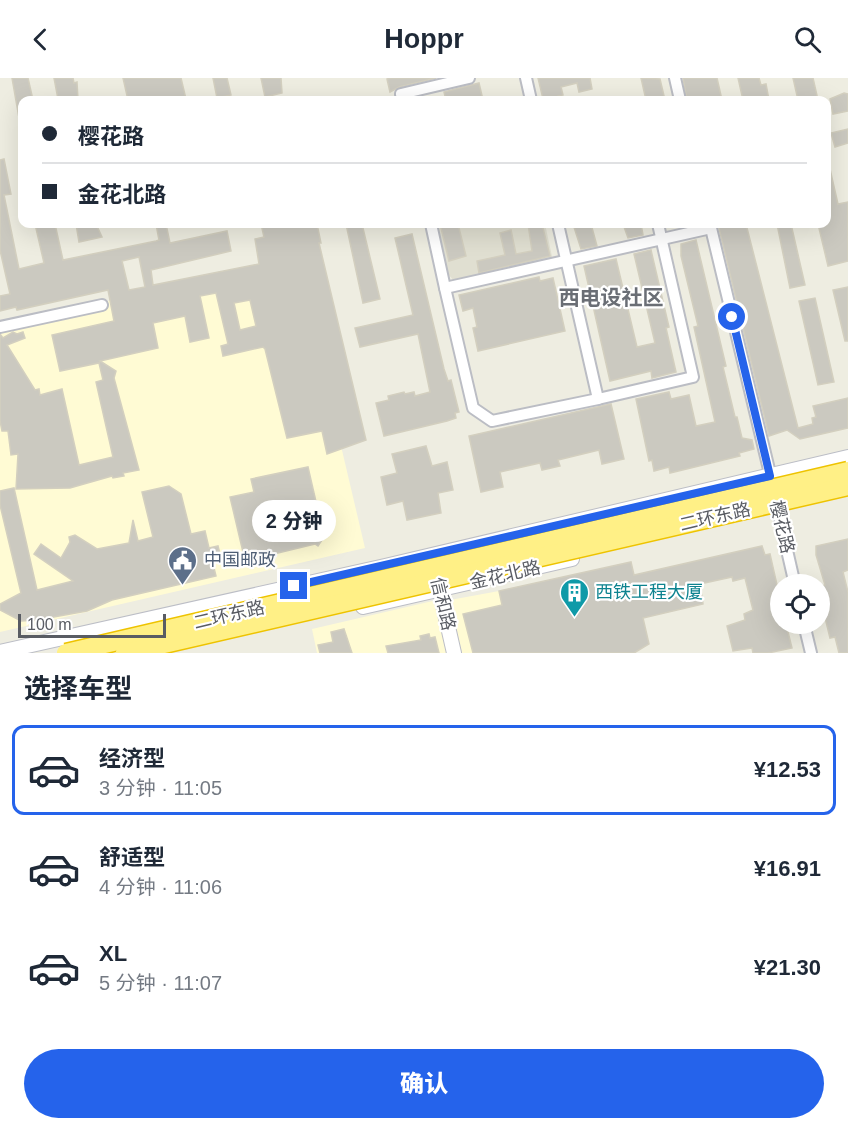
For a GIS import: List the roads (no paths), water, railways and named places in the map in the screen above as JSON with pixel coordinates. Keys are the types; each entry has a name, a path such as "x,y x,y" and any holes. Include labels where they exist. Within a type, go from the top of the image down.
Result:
{"highway":[{"name":"二环东路","path":"66,653 848,471"},
{"name":"二环东路","path":"125,653 848,486"}],"main road":[{"name":"金花北路","path":"0,652 848,457"},
{"name":"金花北路","path":"162,653 848,495"},
{"name":"信和路","path":"432,554 454,653"}],"street":[{"path":"401,96 401,94 470,78"},
{"path":"526,78 530,96"},
{"path":"675,78 679,96"},
{"path":"431,228 472,408 492,420 693,377 659,228"},
{"path":"559,228 598,399"},
{"path":"445,288 702,228"},
{"name":"樱花路","path":"710,228 793,574"},
{"path":"0,327 102,305"},
{"path":"806,634 811,653"}],"place":[{"name":"中国邮政","path":"183,586"},
{"name":"西铁工程大厦","path":"574,618"}],"district":[{"name":"西电设社区","path":"611,297"}]}
